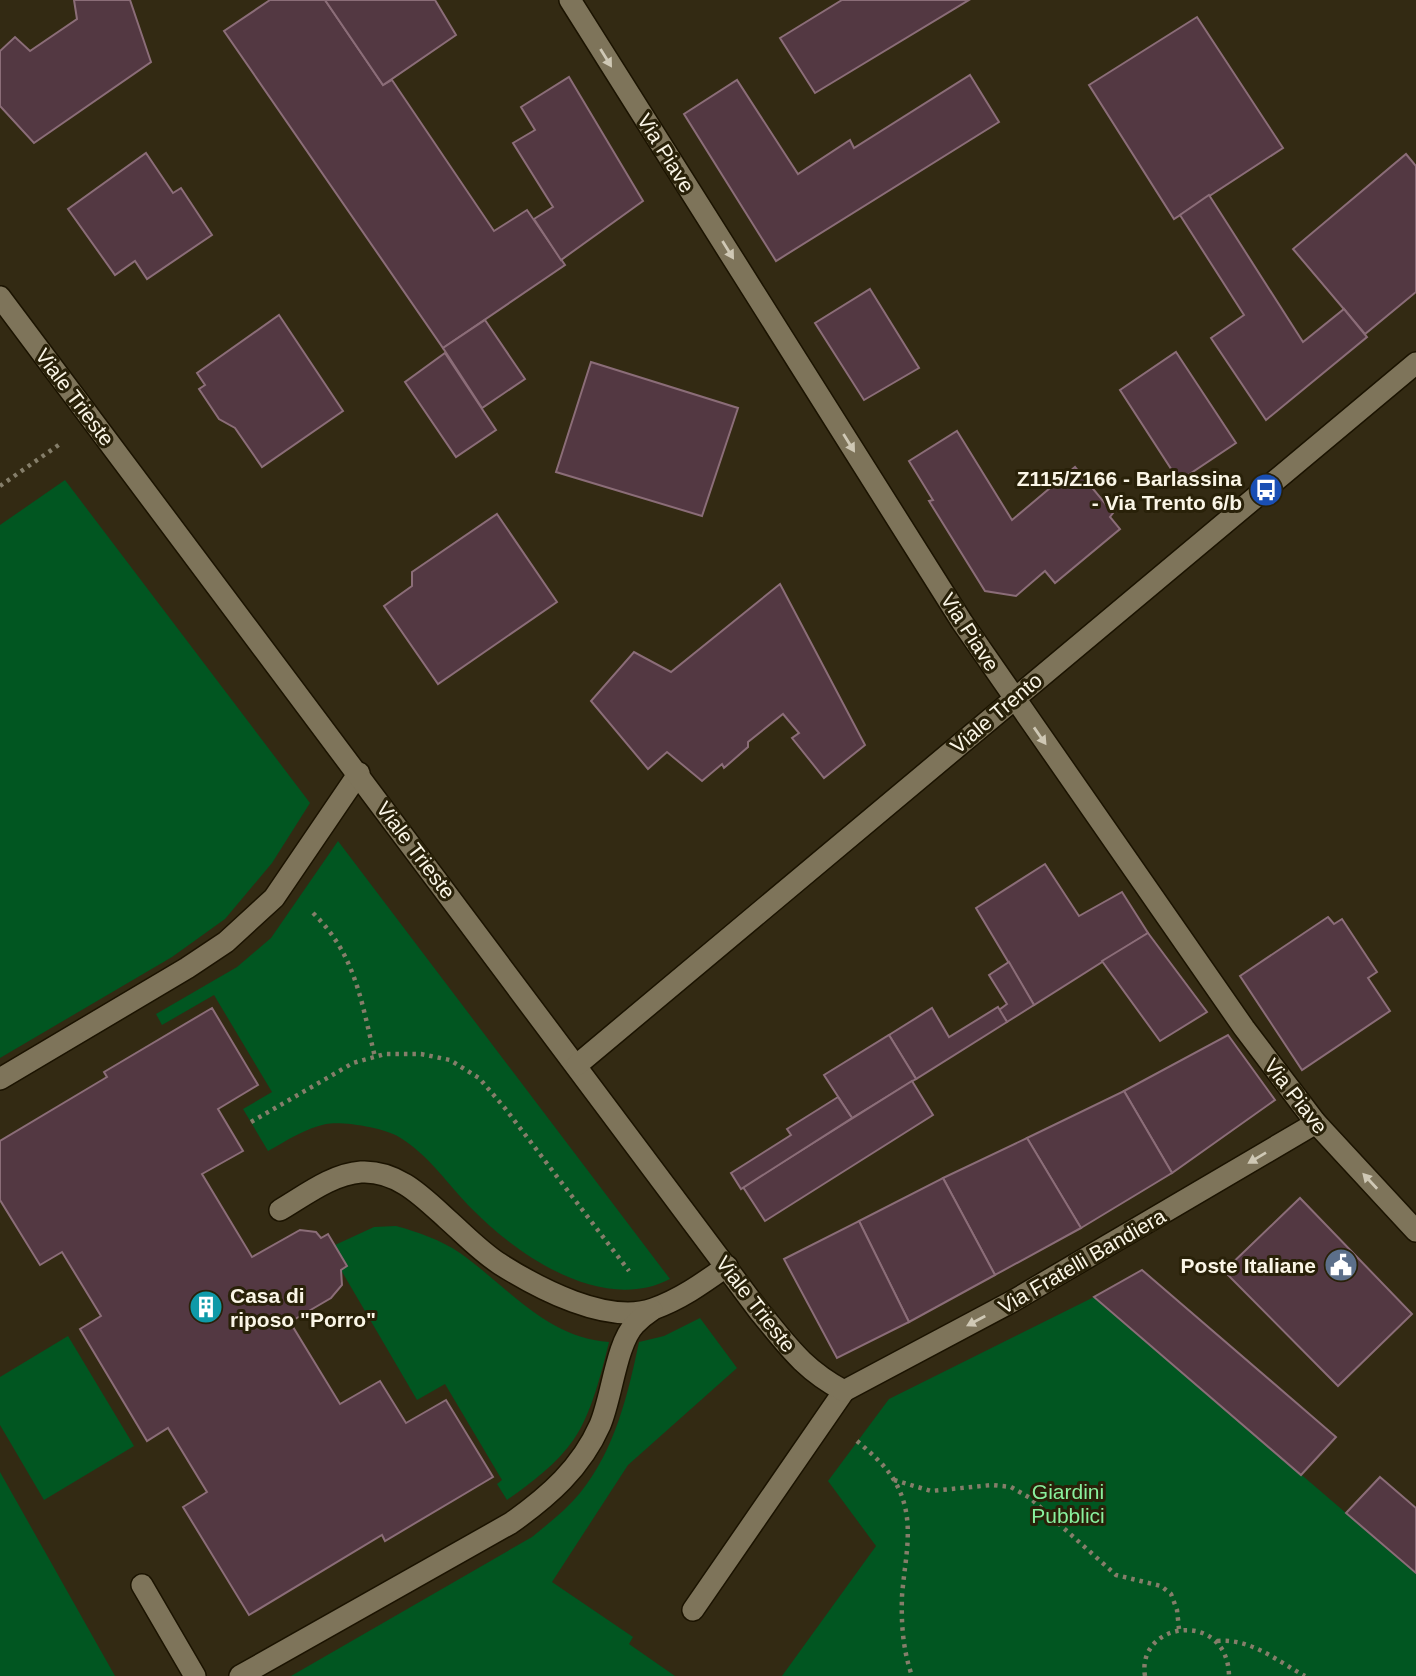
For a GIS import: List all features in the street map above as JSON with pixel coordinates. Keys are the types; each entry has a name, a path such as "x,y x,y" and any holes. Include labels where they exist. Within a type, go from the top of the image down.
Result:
{"street":[{"name":"Via Piave","path":"570,0 962,622 1014,698 1244,1028 1316,1123 1416,1231"},
{"name":"Viale Trieste","path":"0,297 800,1361 820,1378 844,1391"},
{"name":"Viale Trento","path":"577,1065 1416,363"},
{"path":"0,1079 226,942 274,898 359,773"},
{"name":"Via Fratelli Bandiera","path":"844,1391 1025,1295 1316,1123"},
{"path":"280,1210 327,1182 360,1172 386,1174 415,1190 498,1262 549,1292 595,1308 627,1313 655,1308 683,1296 727,1266"},
{"path":"240,1676 511,1523 543,1500 566,1479 586,1452 601,1424 624,1342 634,1325 655,1308"},
{"path":"693,1610 844,1391"},
{"path":"142,1585 195,1676"}],"path":[{"path":"0,486 93,421"},
{"path":"280,889 314,914 331,931 346,955 357,984 375,1057"},
{"path":"251,1122 354,1063 385,1054 421,1054 450,1059 479,1078 504,1107 655,1308"},
{"path":"857,1440 880,1461 894,1480 905,1504 910,1527 902,1597 902,1635 905,1657 912,1676"},
{"path":"894,1480 931,1491 992,1485 1011,1487 1030,1498 1116,1575 1161,1586 1171,1594 1180,1629"},
{"path":"1145,1676 1147,1656 1154,1644 1166,1634 1180,1629 1206,1634 1217,1642 1225,1652 1229,1676"},
{"path":"1217,1642 1231,1640 1252,1646 1305,1676"}],"green space":[{"path":"65,480 310,803 272,863 225,919 172,957 0,1058 0,525"},
{"path":"338,841 670,1279 644,1288 617,1289 590,1285 563,1275 513,1245 472,1209 420,1152 399,1137 384,1131 353,1124 326,1124 268,1151 243,1109 272,1092 214,995 162,1025 156,1014 237,967 271,938"},
{"path":"396,1226 453,1248 547,1321 566,1331 609,1342 591,1405 574,1439 552,1465 507,1500 497,1484 502,1480 445,1384 417,1400 341,1270 347,1266 335,1245 374,1227"},
{"name":"Giardini Pubblici","path":"1094,1297 1416,1573 1416,1676 782,1676 876,1546 828,1481 889,1399"},
{"path":"700,1318 737,1368 628,1465 552,1582 633,1637 629,1644 675,1676 291,1676 532,1537 557,1516 580,1493 611,1440 625,1401 639,1342 664,1336"},
{"path":"68,1336 134,1446 44,1500 0,1425 0,1377"},
{"path":"0,1472 115,1676 0,1676"}],"building":[{"path":"74,0 130,0 151,62 34,143 0,106 0,51 15,37 30,51 77,19"},
{"path":"270,0 325,0 383,85 392,80 494,231 527,210 565,265 443,348 224,31"},
{"path":"325,0 435,0 456,35 383,85"},
{"path":"842,0 969,0 815,93 780,38"},
{"path":"1197,17 1283,148 1174,219 1089,85"},
{"path":"970,75 999,122 776,261 684,114 737,80 798,174 850,140 854,148"},
{"path":"569,77 643,201 561,260 534,219 553,207 513,143 535,130 521,107"},
{"path":"146,153 173,193 181,188 212,235 147,279 135,261 115,275 68,209"},
{"path":"1406,154 1416,166 1416,292 1365,334 1293,249"},
{"path":"1209,195 1303,342 1344,309 1367,337 1266,420 1211,338 1244,315 1180,215"},
{"path":"870,289 919,368 864,400 815,323"},
{"path":"279,315 343,411 262,467 235,428 219,419 199,389 205,385 197,373"},
{"path":"485,320 525,379 482,408 443,348"},
{"path":"1176,352 1236,443 1179,481 1120,390"},
{"path":"445,353 496,430 456,457 405,382"},
{"path":"591,362 738,408 702,516 556,472"},
{"path":"957,431 1012,520 1075,467 1113,513 1110,517 1120,529 1055,583 1045,571 1016,596 985,591 929,501 933,500 909,461"},
{"path":"497,514 557,602 438,684 384,606 412,586 412,572"},
{"path":"780,584 865,745 824,778 792,738 799,733 783,714 748,742 748,747 724,768 722,764 702,781 667,752 648,769 591,701 634,652 671,672"},
{"path":"1045,864 1079,916 1122,892 1148,933 1034,1005 976,908"},
{"path":"1328,917 1334,924 1342,919 1377,972 1368,978 1390,1011 1302,1070 1240,976"},
{"path":"1148,933 1207,1012 1160,1041 1102,961"},
{"path":"1009,962 1034,1005 1007,1022 999,1010 1007,1004 989,975"},
{"path":"998,1007 1007,1022 916,1079 889,1035 932,1008 949,1037"},
{"name":"Casa di riposo \"Porro\"","path":"212,1008 258,1085 218,1109 243,1151 202,1174 252,1257 300,1230 316,1232 321,1238 328,1234 347,1266 341,1270 342,1285 331,1298 290,1322 340,1404 380,1381 406,1423 446,1400 493,1477 385,1541 382,1535 249,1615 183,1507 207,1492 168,1428 147,1441 80,1329 101,1316 62,1252 40,1265 0,1200 0,1141 107,1077 104,1072"},
{"path":"889,1035 916,1079 852,1118 824,1075"},
{"path":"1228,1035 1275,1100 1172,1173 1124,1091"},
{"path":"912,1081 933,1115 765,1221 743,1187"},
{"path":"1124,1091 1172,1173 1081,1228 1027,1138"},
{"path":"838,1097 852,1118 741,1189 731,1173 791,1135 787,1129"},
{"path":"1027,1138 1081,1228 995,1275 943,1178"},
{"path":"943,1178 995,1275 909,1322 859,1221"},
{"path":"1300,1198 1412,1314 1338,1386 1224,1271"},
{"path":"859,1221 909,1322 837,1358 784,1259"},
{"path":"1142,1270 1336,1437 1301,1475 1094,1297"},
{"path":"1380,1477 1416,1508 1416,1573 1346,1513"}],"place":[{"name":"Z115/Z166 - Barlassina - Via Trento 6/b","path":"1266,490"},
{"name":"Poste Italiane","path":"1341,1265"},
{"name":"Casa di riposo \"Porro\"","path":"206,1307"}]}
